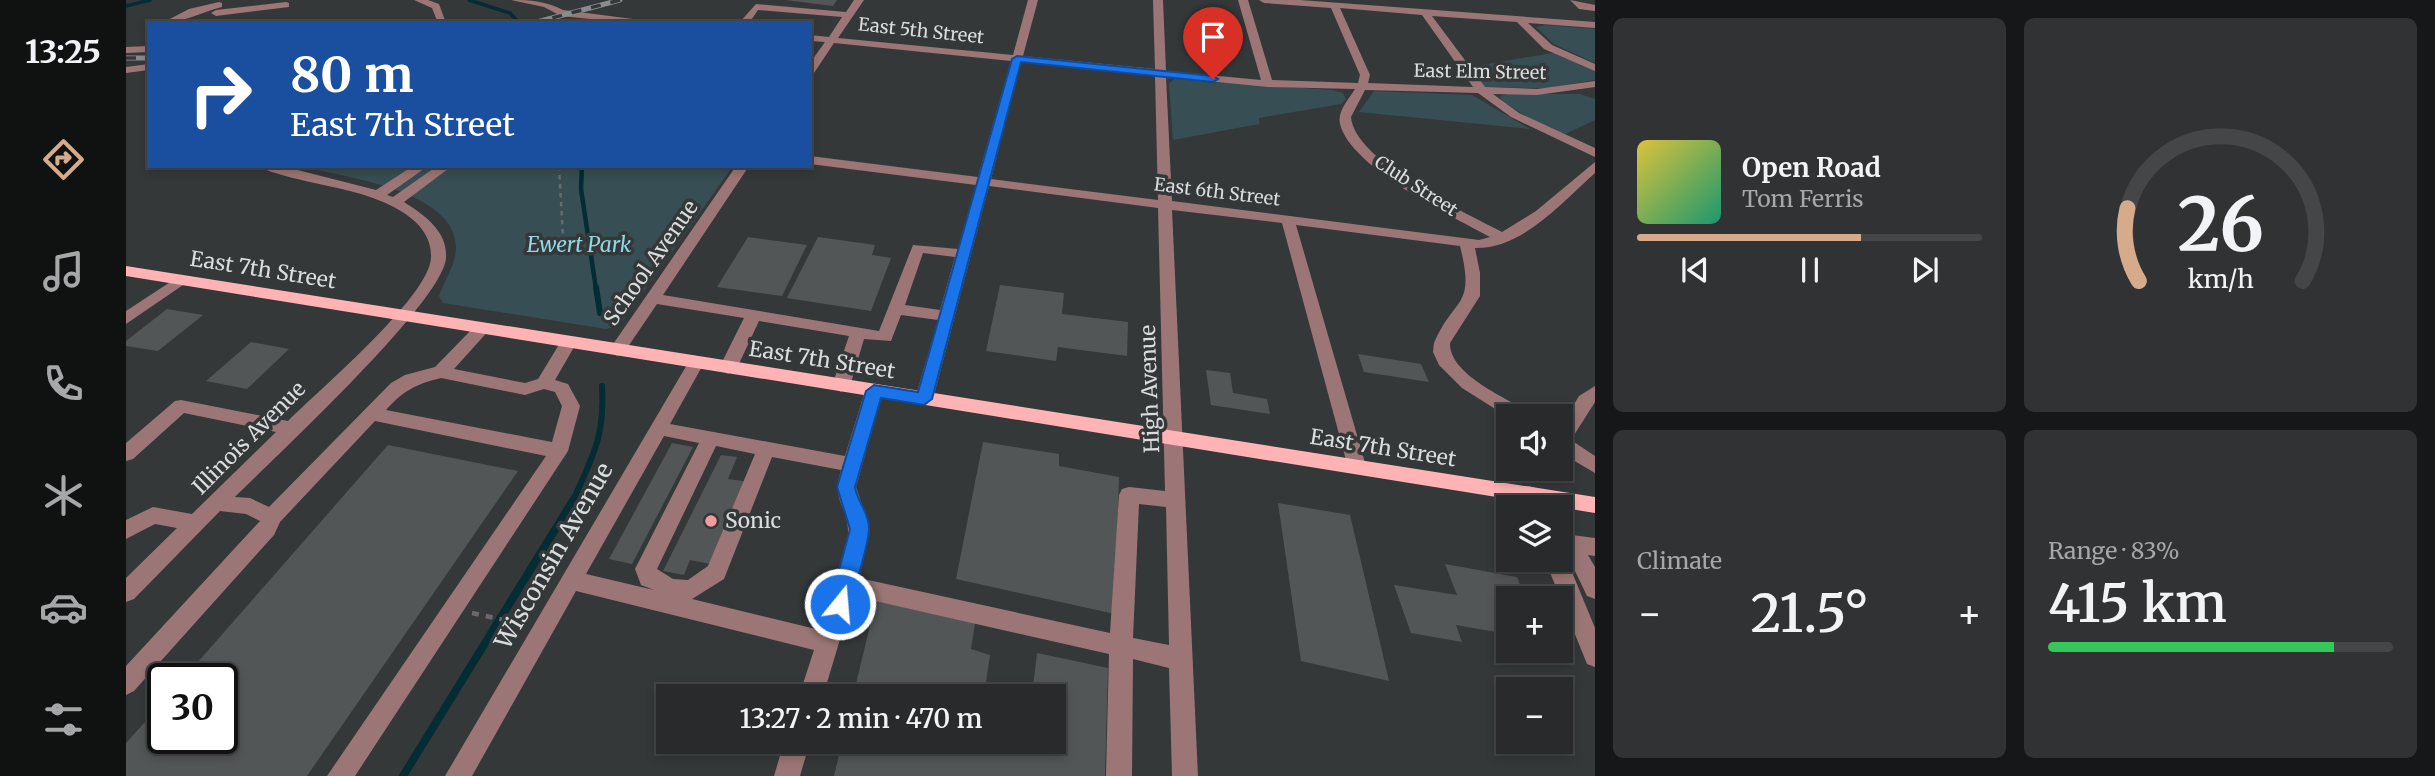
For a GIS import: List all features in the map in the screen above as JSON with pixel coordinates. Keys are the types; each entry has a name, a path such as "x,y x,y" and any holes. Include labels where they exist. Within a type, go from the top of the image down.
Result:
{"main road":[{"name":"East 7th Street","path":"126,271 841,386 1175,436 1356,466 1501,495"},
{"name":"East 7th Street","path":"1573,504 1595,505"}],"street":[{"path":"257,18 298,0"},
{"path":"419,0 436,6 442,21"},
{"path":"516,0 547,5 563,13 640,21"},
{"path":"814,61 859,0"},
{"path":"924,399 1033,0"},
{"name":"High Avenue","path":"1158,0 1185,776"},
{"path":"1242,0 1268,84"},
{"path":"1264,0 1595,26"},
{"path":"1398,0 1405,11"},
{"path":"1575,0 1583,8 1595,8"},
{"path":"171,21 192,11 286,5"},
{"path":"1334,5 1363,70 1363,87"},
{"path":"746,21 756,7 848,15"},
{"path":"1425,12 1482,91 1515,115 1595,153"},
{"path":"1520,20 1548,47 1595,68"},
{"name":"East 5th Street","path":"812,39 828,44 1017,59 1268,84 1363,87"},
{"path":"812,47 828,44"},
{"path":"126,50 147,50"},
{"path":"126,69 147,67"},
{"name":"East Elm Street","path":"1363,87 1559,91 1595,85"},
{"name":"Club Street","path":"1363,87 1345,121 1356,144 1403,182 1502,238"},
{"name":"East 6th Street","path":"812,160 1467,244 1485,244 1521,228 1595,166"},
{"name":"Illinois Avenue","path":"126,592 405,316 433,276 439,256 435,235 422,219 396,201 273,168"},
{"path":"377,195 419,168"},
{"path":"396,201 443,168"},
{"name":"School Avenue","path":"617,350 742,168"},
{"path":"1288,221 1356,466"},
{"name":"Club Street","path":"1467,244 1474,290 1471,302 1452,323 1443,341 1442,353 1452,371 1503,404"},
{"path":"653,298 885,337 918,248 964,254"},
{"path":"126,319 181,280"},
{"path":"895,309 945,316"},
{"path":"728,368 754,314"},
{"path":"441,372 483,328"},
{"path":"841,386 858,332"},
{"path":"544,383 569,342"},
{"name":"Wisconsin Avenue","path":"458,776 696,363"},
{"path":"126,683 267,529 271,518 397,387 411,379 441,372 525,389 544,383 562,388 572,406 559,451 340,776"},
{"path":"815,684 860,529 856,510 848,499 846,487 874,391"},
{"path":"1573,422 1585,401 1595,392"},
{"path":"126,454 181,406 291,428"},
{"path":"372,414 559,451"},
{"path":"658,428 852,465"},
{"path":"711,438 646,569 649,578 671,588 691,590 716,572 766,449"},
{"path":"1573,450 1595,466"},
{"path":"1119,776 1121,646 1129,495 1177,500"},
{"path":"217,503 250,506 271,518"},
{"path":"126,530 153,515 195,523"},
{"path":"1595,547 1572,544 1595,589"},
{"path":"1561,572 1595,656"},
{"path":"571,580 828,643"},
{"path":"846,584 1181,659"},
{"path":"787,776 793,754"}],"path":[{"path":"559,168 563,237"},
{"path":"467,612 531,626"}],"green space":[{"path":"1545,25 1595,29 1595,63 1554,44 1536,27"},
{"path":"1553,53 1595,70 1595,80 1547,88 1483,87 1469,67"},
{"path":"1175,79 1332,90 1343,93 1346,99 1341,104 1259,118 1259,124 1173,140 1169,83"},
{"path":"1374,91 1472,95 1530,129 1359,112"},
{"path":"1580,94 1595,99 1595,120 1565,134 1532,120 1502,101 1500,96"},
{"name":"Ewert Park","path":"308,168 732,168 620,325 606,329 443,303 439,296 452,268 456,250 452,230 439,213 419,200 369,182"}],"building":[{"path":"785,0 837,0 833,6"},
{"path":"748,237 807,245 782,296 717,287"},
{"path":"818,237 875,245 872,255 891,258 871,311 787,298"},
{"path":"1000,285 1064,293 1062,314 1128,322 1127,356 1058,347 1056,361 986,351"},
{"path":"167,309 203,315 158,351 126,346 126,341"},
{"path":"251,342 289,349 247,389 206,381"},
{"path":"1358,354 1421,364 1429,382 1364,372"},
{"path":"1206,370 1230,373 1233,393 1267,399 1270,414 1211,405"},
{"path":"983,442 1059,454 1059,466 1119,477 1115,614 956,579"},
{"path":"672,443 693,447 632,564 609,559"},
{"path":"388,445 518,471 307,776 126,776 126,743 147,720 147,754 238,754 238,663 197,663"},
{"name":"Sonic","path":"721,455 737,457 728,479 750,482 715,565 690,560 684,575 663,571"},
{"path":"1278,503 1350,515 1389,681 1301,661"},
{"path":"1445,564 1517,577 1520,586 1496,586 1496,632 1456,625 1462,642 1411,633 1394,585 1457,595"},
{"path":"876,601 975,623 971,649 990,655 986,684 856,684"},
{"path":"1037,653 1108,668 1105,776 834,776 839,754 1066,754 1066,684 1033,684"}],"waterway":[{"path":"126,6 150,0"},
{"path":"469,0 510,13 517,21"},
{"path":"582,168 581,189 596,289"},
{"path":"596,287 600,313"},
{"path":"574,500 592,458 599,433 602,419 602,386"},
{"path":"403,776 574,500"}],"railway":[{"path":"541,21 620,0"},
{"path":"126,58 147,58"}],"place":[{"name":"Sonic","path":"711,521"}],"route":[{"path":"840,604 858,545 860,529 856,510 848,499 846,487 874,391 924,399 1017,59 1213,79"}]}
